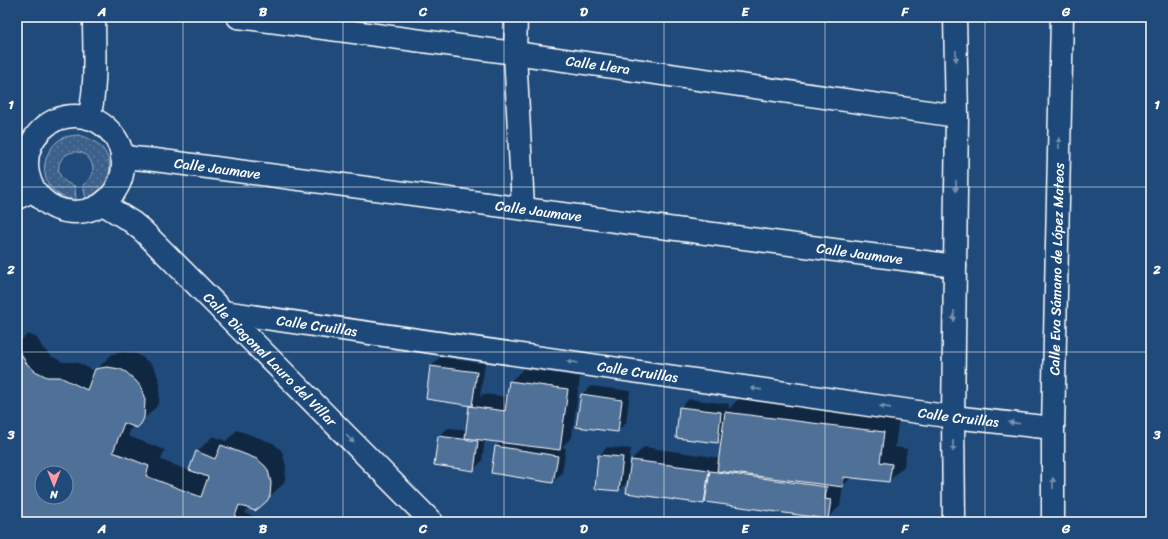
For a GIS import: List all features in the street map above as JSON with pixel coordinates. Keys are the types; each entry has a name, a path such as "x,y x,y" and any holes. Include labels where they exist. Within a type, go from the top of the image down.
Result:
{"street":[{"path":"89,118 92,107 94,17"},
{"name":"Calle Llera","path":"238,17 515,53 957,116"},
{"path":"516,17 515,53 523,208"},
{"path":"954,522 953,417 957,116 956,17"},
{"name":"Calle Eva Sámano de López Mateos","path":"1053,522 1053,428 1062,17"},
{"path":"76,116 89,118 100,123 110,131 117,142 122,157 123,166 121,178 116,190 103,204 86,211 73,212 60,210 49,205 40,197 26,194 28,175 26,163 28,151 34,139 41,130 52,122 76,116"},
{"name":"Calle Jaumave","path":"122,157 523,208 955,266"},
{"name":"Calle Diagonal Lauro del Villar","path":"103,204 128,219 143,231 432,522"},
{"name":"Calle Cruillas","path":"223,312 953,417 1053,428"}],"shaded area":[{"path":"78,135 91,139 100,146 106,155 109,164 109,174 105,183 97,192 86,199 83,185 90,179 93,170 90,160 82,153 74,152 62,158 59,164 61,176 66,182 75,186 76,200 62,196 52,189 45,175 44,168 48,153 58,141 67,136"}],"building":[{"path":"17,351 21,353 26,363 35,371 47,377 60,377 87,390 95,369 107,367 120,369 136,381 141,387 145,400 144,418 137,428 124,423 113,452 149,466 146,476 201,497 208,477 189,470 196,451 215,459 221,445 257,459 268,470 271,483 270,496 267,501 255,511 239,505 233,522 17,522"},
{"path":"430,366 477,372 472,406 426,399"},
{"path":"509,381 568,389 560,450 465,438 469,406 505,411"},
{"path":"581,394 622,400 618,432 576,427"},
{"path":"679,407 721,412 718,443 676,438"},
{"path":"725,412 884,432 880,462 892,464 889,482 844,477 843,487 717,471"},
{"path":"438,436 478,441 474,471 434,465"},
{"path":"495,446 558,456 553,483 491,473"},
{"path":"598,455 623,457 619,491 595,489"},
{"path":"631,460 709,470 704,504 626,493"},
{"path":"710,471 827,487 825,499 831,500 828,519 705,502"}]}
